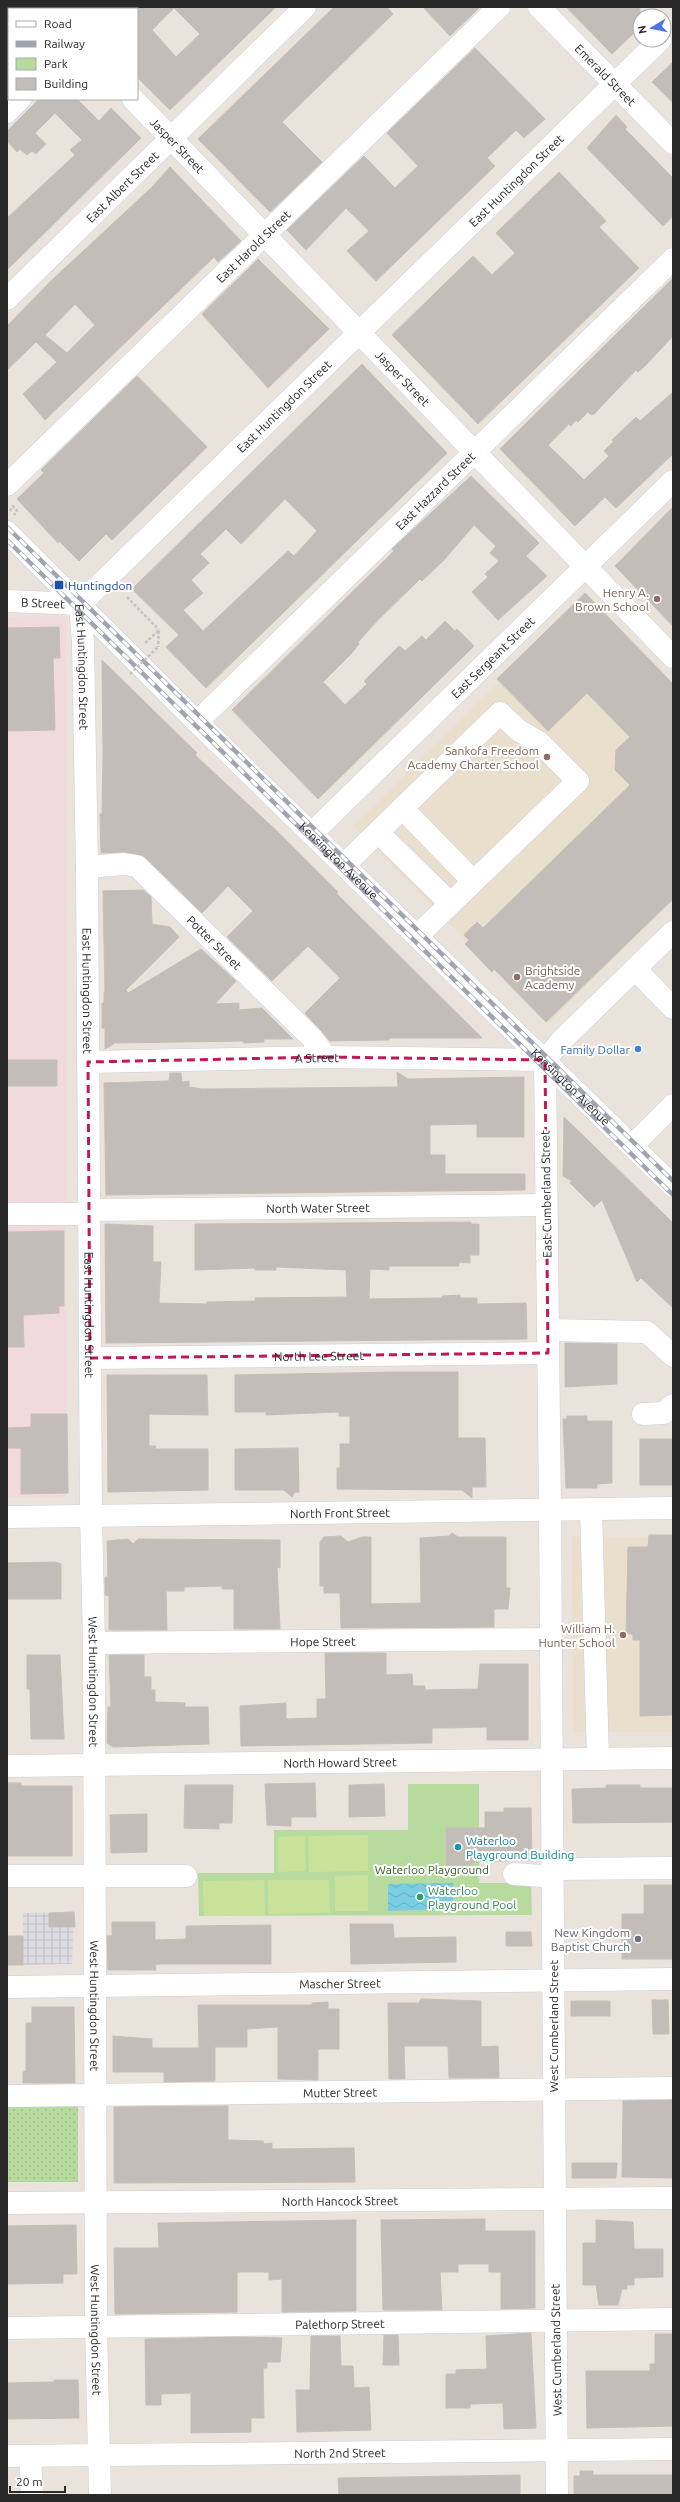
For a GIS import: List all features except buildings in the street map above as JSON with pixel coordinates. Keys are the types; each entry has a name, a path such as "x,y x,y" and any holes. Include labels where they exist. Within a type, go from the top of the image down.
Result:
{"street":[{"name":"East Albert Street","path":"7,299 305,7"},
{"name":"East Harold Street","path":"7,485 499,7"},
{"name":"Emerald Street","path":"539,7 673,143"},
{"name":"East Huntingdon Street","path":"91,1516 87,867 83,642 80,604 360,334 652,48"},
{"path":"7,112 19,100"},
{"name":"Jasper Street","path":"134,100 673,657"},
{"name":"East Hazzard Street","path":"197,722 673,259"},
{"name":"East Sergeant Street","path":"312,833 673,481"},
{"name":"Kensington Avenue","path":"7,532 197,722 632,1146 669,1176"},
{"name":"B Street","path":"7,601 80,604"},
{"path":"344,865 500,712 518,730 540,743 578,781 417,936"},
{"path":"402,808 473,881"},
{"path":"387,841 450,903"},
{"name":"Potter Street","path":"87,867 124,864 137,866 312,1038 326,1057"},
{"path":"545,1060 561,1041 673,932"},
{"path":"635,969 673,1008"},
{"name":"A Street","path":"88,1062 326,1057 545,1060"},
{"name":"East Cumberland Street","path":"545,1060 550,1510"},
{"path":"632,1146 673,1105"},
{"name":"North Water Street","path":"7,1214 546,1205"},
{"path":"548,1330 647,1332 673,1356"},
{"name":"North Lee Street","path":"90,1358 548,1353"},
{"path":"643,1414 664,1413 673,1404"},
{"name":"North Front Street","path":"7,1517 673,1508"},
{"path":"591,1509 598,1759"},
{"name":"West Cumberland Street","path":"550,1510 557,2495"},
{"name":"West Huntingdon Street","path":"91,1516 94,1643 96,2327 100,2495"},
{"name":"Hope Street","path":"94,1643 551,1639"},
{"name":"North Howard Street","path":"7,1766 673,1758"},
{"path":"514,1874 542,1876 553,1871 673,1868"},
{"path":"7,1876 186,1876"},
{"name":"Mascher Street","path":"7,1987 673,1980"},
{"name":"Mutter Street","path":"7,2096 673,2088"},
{"name":"North Hancock Street","path":"7,2203 673,2198"},
{"name":"Palethorp Street","path":"7,2328 673,2319"},
{"name":"North 2nd Street","path":"7,2456 557,2451 673,2448"},
{"path":"30,2456 32,2495"}],"path":[{"path":"10,511 13,506 17,511"},
{"path":"128,597 160,630"},
{"path":"144,644 160,630"},
{"path":"130,674 158,647 160,630"}],"highlighted area":[{"path":"326,1057 545,1060 548,1353 90,1358 88,1062"}],"shaded area":[{"name":"Sankofa Freedom Academy Charter School","path":"583,598 673,689 673,900 548,1024 353,826"},
{"path":"66,616 66,1497 7,1497 7,617"},
{"name":"William H. Hunter School","path":"572,1537 673,1537 673,1732 573,1732"},
{"path":"74,1912 72,1964 23,1965 23,1913"}],"green space":[{"name":"Waterloo Playground","path":"408,1784 479,1784 479,1883 531,1883 532,1915 199,1916 198,1873 274,1873 274,1830 408,1830"},
{"path":"368,1835 368,1871 309,1872 308,1836"},
{"path":"305,1836 306,1871 278,1872 278,1837"},
{"path":"368,1875 368,1911 335,1911 335,1876"},
{"path":"264,1880 265,1915 204,1916 203,1881"},
{"path":"268,1880 329,1880 330,1913 268,1914"},
{"path":"7,2104 78,2104 78,2182 7,2182"}],"water":[{"name":"Waterloo Playground Pool","path":"453,1883 453,1909 388,1911 388,1884"}],"railway":[{"path":"7,527 673,1181"},
{"path":"7,540 673,1195"}],"place":[{"name":"Huntingdon","path":"59,585"},
{"name":"Henry A. Brown School","path":"657,599"},
{"name":"Sankofa Freedom Academy Charter School","path":"547,757"},
{"name":"Brightside Academy","path":"517,977"},
{"name":"Family Dollar","path":"638,1049"},
{"name":"William H. Hunter School","path":"623,1635"},
{"name":"Waterloo Playground Building","path":"458,1847"},
{"name":"Waterloo Playground Pool","path":"420,1897"},
{"name":"New Kingdom Baptist Church","path":"638,1939"}]}
